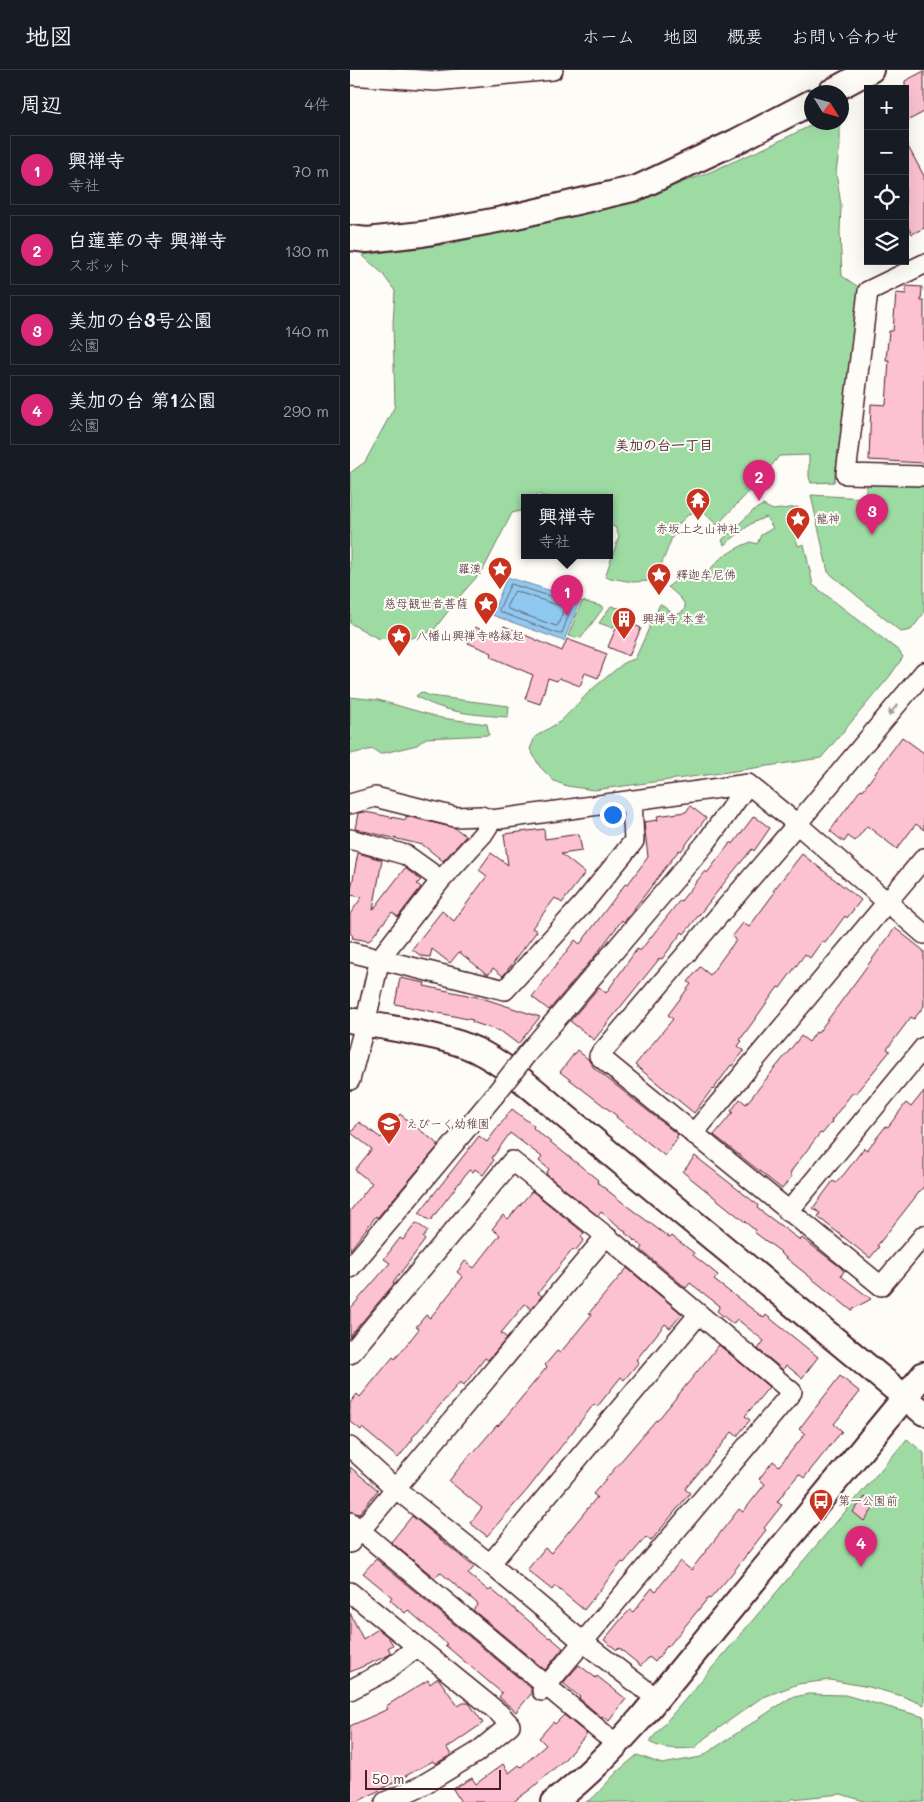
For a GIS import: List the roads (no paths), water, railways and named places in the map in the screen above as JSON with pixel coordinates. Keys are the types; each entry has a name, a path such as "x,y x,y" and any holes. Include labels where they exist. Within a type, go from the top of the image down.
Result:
{"street":[{"path":"350,75 435,81 553,70"},
{"path":"843,85 871,70"},
{"path":"350,238 367,240 422,234 503,219 637,188 737,142 804,106"},
{"path":"924,264 868,291 846,474 924,476"},
{"path":"924,672 599,1056 881,1286 924,1235"},
{"path":"350,1268 526,1055 705,844 748,784"},
{"path":"350,804 375,796 455,817 481,816 492,820 748,784 924,933"},
{"path":"350,952 504,990 582,905 634,841 632,800"},
{"path":"350,1080 358,1022 380,958 441,880 483,834 492,820"},
{"path":"350,839 406,855 441,880"},
{"path":"693,1134 924,858"},
{"path":"358,1022 439,1038 476,1050 500,1065 526,1084 924,1413"},
{"path":"788,1212 924,1046"},
{"path":"350,1354 512,1162 606,1236 792,1392 544,1689"},
{"path":"604,1734 544,1689 353,1532 396,1489 606,1236"},
{"path":"490,1564 699,1314"},
{"path":"554,1802 568,1792 615,1746 640,1718 924,1374"},
{"path":"350,1447 396,1489 583,1642 656,1698"},
{"path":"350,1592 499,1713 514,1722 476,1753 421,1786 385,1802"},
{"path":"350,1690 386,1671 417,1647"}],"water":[{"path":"507,577 580,600 564,641 492,615"}],"place":[{"name":"白蓮華の寺 興禅寺","path":"759,501"},
{"name":"赤坂上之山神社","path":"698,521"},
{"name":"美加の台3号公園","path":"872,535"},
{"name":"龍神","path":"798,540"},
{"name":"羅漢","path":"500,590"},
{"name":"釋迦牟尼佛","path":"659,596"},
{"name":"興禅寺","path":"567,616"},
{"name":"慈母観世音菩薩","path":"486,625"},
{"name":"興禅寺 本堂","path":"624,640"},
{"name":"八幡山興禅寺略縁起","path":"399,657"},
{"name":"えぴーく幼稚園","path":"389,1145"},
{"name":"第一公園前","path":"821,1522"},
{"name":"美加の台 第1公園","path":"861,1567"}],"district":[{"name":"美加の台一丁目","path":"664,445"}]}
